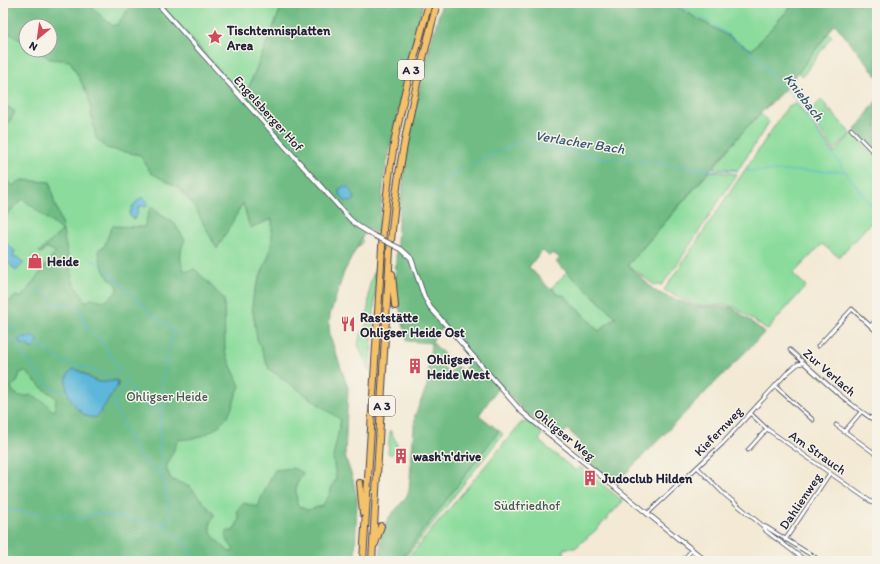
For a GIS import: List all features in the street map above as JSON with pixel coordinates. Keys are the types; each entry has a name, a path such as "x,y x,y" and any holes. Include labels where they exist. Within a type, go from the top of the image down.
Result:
{"highway":[{"name":"A 3","path":"363,561 383,230 389,176 395,138 405,92 429,3"},
{"name":"A 3","path":"372,561 390,250 402,153 414,93 437,3"},
{"path":"378,252 383,230"},
{"path":"390,250 395,306"},
{"path":"360,483 365,530"},
{"path":"372,561 381,526"}],"street":[{"name":"Engelsberger Hof","path":"157,3 350,219 370,234 401,249"},
{"path":"851,129 877,156"},
{"name":"Ohligser Weg","path":"401,249 411,258 424,296 430,307 524,414 706,561"},
{"path":"818,346 852,309 877,332"},
{"path":"871,326 877,318"},
{"name":"Zur Verlach","path":"790,350 860,412 877,422"},
{"name":"Kiefernweg","path":"647,514 723,442 786,374 798,364 803,363"},
{"path":"775,386 814,420"},
{"name":"Am Strauch","path":"750,412 767,429 877,506"},
{"path":"844,432 860,412"},
{"path":"836,425 877,455"},
{"path":"748,450 767,429"},
{"path":"697,467 724,494 763,526 821,561"},
{"name":"Dahlienweg","path":"785,540 830,473"},
{"path":"763,526 766,531 806,561"},
{"path":"682,561 692,550"}],"green space":[{"name":"Ohligser Heide","path":"3,3 153,3 363,241 349,257 319,302 341,420 340,424 354,548 3,561"},
{"name":"Ohligser Heide","path":"3,3 95,3 92,8 113,26 115,24 117,25 129,8 129,3 160,3 242,96 246,94 283,3 423,3 385,171 378,234 367,229 364,234 344,272 330,315 329,328 331,339 348,388 345,456 357,498 355,561 3,561 3,307 16,296 21,298 56,252 47,248 41,253 39,252 62,231 23,199 3,218 3,177 12,186 22,180 50,182 54,201 61,221 73,282 86,302 93,298 108,300 113,296 118,288 104,272 99,253 99,249 104,247 112,226 144,227 151,206 161,215 174,223 185,240 181,255 181,263 184,270 196,270 224,299 225,352 240,386 231,411 224,421 214,430 202,436 178,440 166,468 171,479 190,487 214,514 210,526 211,531 216,539 228,551 231,552 234,550 226,539 226,534 228,531 233,531 239,520 237,510 244,503 258,507 275,470 293,468 303,473 296,486 297,505 307,510 322,506 330,494 336,479 333,457 341,420 269,369 257,339 252,306 254,292 269,255 272,239 272,219 250,228 243,203 217,249 193,204 177,187 151,173 140,155 106,148 96,138 88,95 70,61 48,58 58,58 58,18 18,18 18,39 3,29","holes":["74,369 99,382 105,383 116,380 119,383 109,399 84,415 68,394","25,371 42,388 53,395 56,399 55,411 51,410 44,402 32,395 22,396 16,394 12,390 11,386 17,382 20,373"]},
{"path":"160,3 283,3 246,94 241,95"},
{"path":"442,3 671,3 752,50 794,3 877,3 877,76 835,24 788,86 745,129 628,265 655,291 696,307 733,308 764,333 615,484 573,451 581,442 567,429 559,439 523,410 500,385 479,415 499,431 400,561 381,561 383,528 407,496 409,491 415,415 427,386 431,343 407,341 397,296 395,278 398,224 408,140 424,67","holes":["541,251 549,256 553,253 560,258 556,262 616,317 599,331 565,296 556,294 552,287 550,289 529,267","442,327 472,359 463,371 456,366 449,373 442,365 447,357 432,342"]},
{"path":"671,3 794,3 752,50"},
{"path":"829,33 832,36 803,76 798,72"},
{"path":"821,100 829,108 816,124 807,115"},
{"path":"877,100 877,154 855,130"},
{"path":"3,103 15,112 3,133"},
{"path":"797,104 834,153 853,133 877,159 877,216 839,257 822,244 793,274 806,286 767,330 735,307 723,305 699,306 664,290 788,106"},
{"path":"830,110 851,134 834,150 816,125"},
{"path":"761,114 769,122 738,170 713,168 745,129"},
{"path":"710,171 737,174 662,285 654,285 628,265"},
{"path":"377,265 369,371 358,345 360,336 367,323 370,284"},
{"path":"567,272 616,317 599,331 565,296 556,294 552,287"},
{"name":"Südfriedhof","path":"528,422 542,434 539,441 576,471 580,467 623,501 598,528 575,548 564,548 564,561 408,561 410,556 521,423"},
{"path":"390,430 397,444 395,451 391,455 388,453"},
{"path":"499,431 503,434 403,561 400,561"},
{"path":"768,529 817,561 808,561"}],"water":[{"path":"344,186 350,188 355,198 352,202 345,201 339,193 340,188"},
{"path":"142,197 148,204 146,207 139,207 136,218 134,219 129,215 133,205"},
{"path":"8,244 15,251 13,256 14,258 16,256 24,263 16,271 3,257 3,249"},
{"path":"23,337 33,337 38,339 34,348 30,349 29,346 19,342 19,339"},
{"path":"74,369 99,382 118,381 117,387 97,417 90,417 83,414 76,407 67,391 66,382 68,374"}],"waterway":[{"name":"Kniebach","path":"678,3 692,12"},
{"name":"Kniebach","path":"695,13 728,34 752,53 791,94 845,171 877,213"},
{"name":"Verlacher Bach","path":"433,193 451,176 478,161 519,142 600,158 630,160 710,170 738,171"},
{"name":"Verlacher Bach","path":"744,171 845,171"},
{"path":"90,258 98,264"},
{"path":"101,265 152,314 175,333 169,346 163,378 163,392 165,400 159,432 163,477 171,517 165,525 186,544 193,556 201,561"},
{"path":"34,288 39,290"},
{"path":"36,343 61,361 72,365 85,367 106,376 110,376 121,371 111,358 102,341 86,327 79,308 55,304 41,291"},
{"path":"3,318 22,338"},
{"path":"3,327 40,377 53,389 68,393"},
{"path":"126,376 125,382 133,389 134,397 149,407 162,411"},
{"path":"120,393 125,383"},
{"path":"118,396 113,404 139,457 163,477"},
{"path":"3,508 12,511 84,518 95,513 165,525"}],"place":[{"name":"Tischtennisplatten Area","path":"215,37"},
{"name":"Heide","path":"35,261"},
{"name":"Raststätte Ohligser Heide Ost","path":"348,324"},
{"name":"Ohligser Heide West","path":"415,366"},
{"name":"wash'n'drive","path":"401,456"},
{"name":"Judoclub Hilden","path":"590,478"}]}
